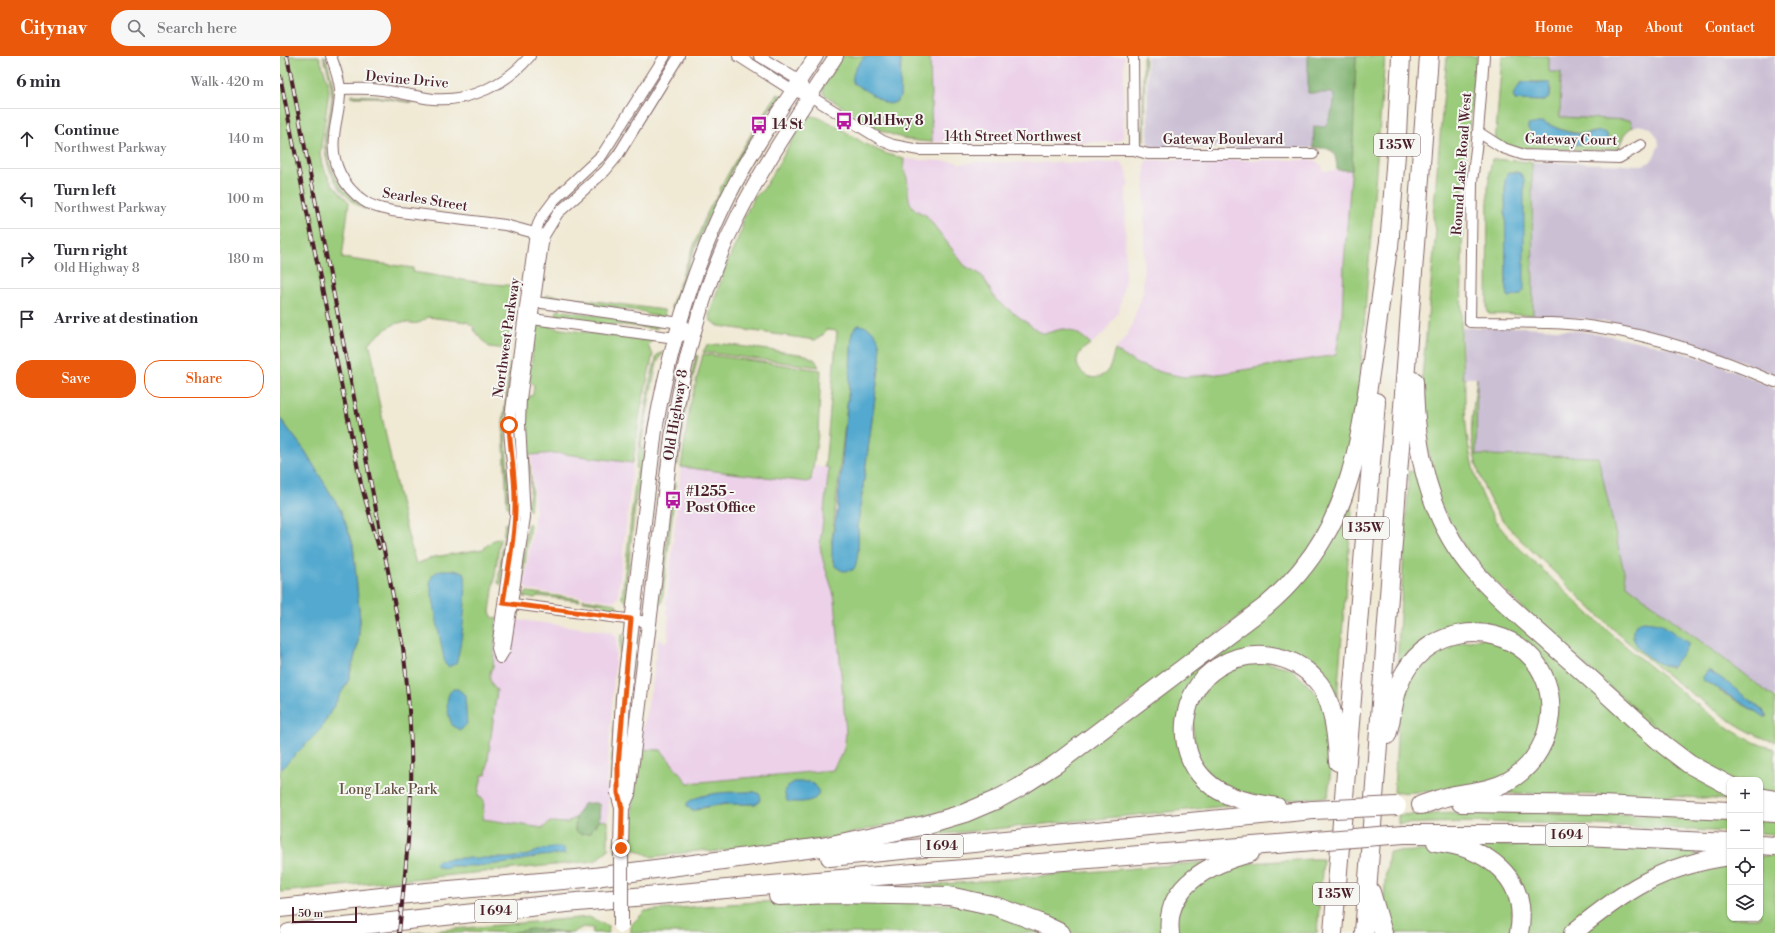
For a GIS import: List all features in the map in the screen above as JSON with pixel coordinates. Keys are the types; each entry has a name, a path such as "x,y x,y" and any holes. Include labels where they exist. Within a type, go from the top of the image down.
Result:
{"highway":[{"name":"I 35W","path":"1333,933 1390,234 1401,56"},
{"name":"I 35W","path":"1364,933 1429,56"},
{"path":"1421,169 1418,317 1414,372 1415,407 1421,458 1429,489 1439,515 1452,539 1470,565 1508,605 1673,752 1698,769 1727,784"},
{"path":"587,878 822,848 925,825 984,806 1020,787 1056,764 1266,606 1281,593 1309,560 1329,527 1344,491 1354,457 1367,393 1390,234"},
{"path":"1375,779 1401,681 1408,666 1420,653 1444,638 1468,633 1495,636 1519,647 1534,662 1541,672 1547,688 1550,714 1547,733 1541,748 1524,770 1507,782 1485,790 1451,796 1421,805"},
{"path":"1304,810 1240,800 1222,792 1205,781 1189,756 1184,732 1189,702 1203,680 1217,667 1242,656 1252,654 1276,657 1298,666 1317,681 1325,697 1334,722 1342,821"},
{"path":"1763,797 1775,800"},
{"name":"I 694","path":"280,908 427,892 1157,826 1304,810 1482,803 1573,804 1727,811"},
{"path":"1763,812 1775,813"},
{"path":"1404,834 1431,842 1466,848 1483,855 1498,866 1510,881 1518,899 1521,918 1519,933"},
{"name":"I 694","path":"289,933 566,903 1404,834 1541,834 1727,843"},
{"path":"1170,933 1170,921 1173,906 1182,890 1192,879 1218,863 1285,843"},
{"path":"1763,845 1775,846"},
{"path":"1324,933 1340,855"},
{"path":"1763,855 1775,855"},
{"path":"1573,933 1608,905 1646,880 1685,865 1727,857"},
{"path":"1368,882 1383,933"},
{"path":"704,891 762,896 835,894 949,896 995,906 1038,922 1061,933"}],"street":[{"name":"Searles Street","path":"332,56 339,79 340,89 337,120 333,138 334,154 343,181 363,201 392,212 505,225 539,234"},
{"name":"Devine Drive","path":"340,89 383,90 433,99 462,97 479,92 494,85 513,73 530,56"},
{"name":"Northwest Parkway","path":"507,603 524,517 521,412 535,302 540,219 555,199 602,155 665,56"},
{"name":"Northwest Parkway","path":"507,603 516,498 509,425 525,308 539,234 565,206 605,171 629,138 679,56"},
{"name":"14th Street Northwest","path":"738,56 751,59 796,86"},
{"name":"14th Street Northwest","path":"759,56 810,96 883,141 898,146 919,150 1134,150"},
{"name":"Old Highway 8","path":"621,930 622,808 618,793 618,765 631,619 655,430 663,387 680,323 694,281 728,197 762,137 816,56"},
{"name":"Old Highway 8","path":"622,808 628,794 679,388 692,332 715,269 738,217 772,155 836,56"},
{"path":"1133,56 1134,150"},
{"name":"Round Lake Road West","path":"1484,56 1478,132 1472,182 1470,322 1542,322 1594,327 1624,332 1658,339 1695,350 1730,362 1775,382"},
{"path":"618,131 629,138"},
{"name":"Gateway Court","path":"1478,132 1503,148 1524,155 1619,158 1641,146"},
{"name":"Gateway Boulevard","path":"1134,150 1148,154 1313,154"},
{"path":"535,302 680,323 692,332 676,338 532,319 525,308 535,302"},
{"path":"507,603 649,622"}],"shaded area":[{"path":"930,56 1124,56 1123,138 1116,142 932,142"},
{"path":"1147,56 1308,56 1308,93 1333,93 1335,99 1333,110 1325,127 1314,126 1313,148 1151,148 1148,146"},
{"path":"1549,56 1775,56 1775,374 1699,344 1664,334 1621,324 1588,319 1533,315 1532,162 1642,165 1650,162 1659,145 1658,138 1651,128 1639,125 1633,127 1630,120 1560,117 1561,73 1549,72"},
{"path":"904,159 957,162 959,164 976,162 1116,163 1117,161 1121,163 1127,171 1129,185 1126,188 1125,282 1119,310 1105,332 1091,344 1085,338 1064,329 1050,333 1041,333 996,300 984,279 965,266 926,215 917,211 910,202 907,195"},
{"path":"1314,160 1322,166 1323,171 1352,170 1344,264 1341,329 1336,356 1218,374 1184,377 1164,373 1137,364 1115,350 1126,337 1131,327 1143,292 1145,166 1146,161"},
{"path":"1527,327 1579,331 1623,338 1669,348 1718,364 1775,389 1775,698 1627,585 1598,457 1476,455 1477,378 1463,378 1462,328"},
{"path":"557,453 633,463 618,598 614,601 528,590 524,585 535,512 531,455"},
{"path":"814,466 829,468 820,545 835,600 846,733 841,755 833,770 688,783 661,750 639,749 653,680 658,638 665,642 669,639 669,632 667,631 669,616 665,612 668,608 666,604 681,467 807,482 813,478"},
{"path":"497,617 612,632 614,636 617,637 606,783 609,792 608,821 599,820 600,808 596,803 582,806 578,815 567,823 550,822 543,828 483,819 484,800 478,796 482,775 486,775 497,691 492,686 490,670 493,667"}],"green space":[{"name":"Long Lake Park","path":"280,56 319,56 328,82 329,92 320,153 322,165 332,184 349,202 342,258 413,268 413,272 483,283 517,286 507,349 489,347 474,330 474,327 467,322 428,317 419,323 403,322 394,324 369,343 396,481 416,564 434,557 483,549 492,541 500,538 490,612 493,618 497,617 493,667 490,673 490,679 497,690 486,775 482,775 478,796 484,800 483,819 543,828 550,822 567,823 576,817 575,831 590,833 599,820 608,821 608,850 595,861 280,892 280,770 320,730 348,681 358,644 360,620 353,544 341,511 305,451 280,418"},
{"path":"323,56 325,56 330,71 333,90 332,105 326,146 328,157 331,167 341,186 365,208 364,209 354,203 339,187 333,178 326,157 325,134 332,98 329,77"},
{"path":"842,56 865,56 856,68 900,97 901,56 930,56 932,142 901,138 888,133 863,120 826,96 823,92 823,86"},
{"path":"1143,56 1145,56 1144,141 1143,137"},
{"path":"1308,56 1356,56 1352,170 1337,170 1336,158 1332,152 1325,148 1313,148 1314,126 1325,127 1332,110 1334,97 1333,93 1308,93"},
{"path":"1356,56 1385,56 1356,428 1325,526 1285,581 1047,766 983,802 827,839 711,852 705,850 652,857 631,847 634,785 639,749 661,750 688,783 833,770 844,747 846,733 835,600 820,545 829,468 825,467 837,331 826,330 822,336 815,340 719,326 711,321 709,315 725,268 742,229 743,219 755,196 763,190 801,125 804,117 818,117 869,146 886,154 904,159 909,200 911,205 919,212 926,215 965,266 980,274 996,300 1041,333 1067,329 1088,341 1091,344 1082,351 1077,358 1078,365 1081,372 1094,378 1101,376 1108,370 1115,350 1137,364 1164,373 1184,377 1218,374 1336,355 1342,316 1344,264 1352,163","holes":["852,333 880,353 880,361 858,523 858,549 855,567 839,569 833,562 832,540 849,387","755,792 755,804 718,805 697,810 729,793"]},
{"path":"1447,56 1477,56 1463,183 1461,338 1463,378 1465,378 1465,412 1468,444 1475,476 1481,492 1493,517 1506,534 1609,632 1724,725 1736,733 1762,745 1775,749 1775,796 1763,793 1763,777 1727,777 1727,779 1707,771 1584,667 1470,557 1435,495 1420,399 1436,230 1433,217"},
{"path":"1502,56 1549,56 1549,72 1561,72 1560,117 1630,120 1633,127 1626,133 1620,145 1615,150 1524,149 1495,145","holes":["1522,82 1541,82 1551,86 1550,97 1544,101 1515,100 1514,99","1543,122 1577,133 1601,131 1608,136 1608,140 1604,144 1574,144"]},
{"path":"779,94 781,97 778,102 771,107 748,143 731,172 729,183 715,209 709,216 676,297 676,308 674,309 671,307 674,297 708,210 720,193 719,191 746,143 776,96"},
{"path":"352,95 375,96 412,103 377,97 350,97"},
{"path":"1492,159 1532,162 1533,315 1489,314 1487,309 1488,185","holes":["1509,172 1517,172 1513,297 1508,296 1506,283 1505,179"]},
{"path":"548,295 664,310 665,315 663,317 648,315 645,312 558,300 555,302 546,301 545,297"},
{"path":"558,310 659,324 659,326 655,329 625,325 606,325 557,318 556,313"},
{"path":"541,324 552,326 554,328 642,340 653,340 648,345 653,354 641,408 633,463 557,453 529,455 532,490 530,511 528,509 527,500 530,489 530,480 525,432 526,409 524,406 526,398 533,395 534,385 528,380 528,369 531,367 535,328"},
{"path":"724,344 806,355 815,360 819,367 703,352 707,345"},
{"path":"663,352 657,363 641,445 644,455 640,489 636,496 626,589 628,600 626,602 622,598 636,475 638,470 636,468 639,447 650,381 657,355"},
{"path":"703,354 821,370 818,435 811,480 807,482 681,467 690,406"},
{"path":"696,355 698,356 683,422 678,465 675,464 673,453"},
{"path":"511,362 513,371 510,374 505,424 509,495 512,503 509,508 507,506 503,423"},
{"path":"1477,378 1476,455 1598,457 1627,585 1775,698 1775,742 1742,728 1690,693 1627,642 1510,529 1496,511 1488,496 1474,455 1472,427","holes":["1688,646 1670,668 1653,660 1638,647","1709,670 1765,712 1768,716 1765,717 1719,691"]},
{"path":"1409,471 1420,472 1456,552 1727,788 1727,800 1671,796 1496,793 1542,755 1543,669 1479,628 1403,666 1397,665"},
{"path":"676,482 662,603 657,606 657,597 661,590 673,483"},
{"path":"1354,485 1337,698 1329,698 1297,660 1216,664 1180,734 1229,801 1227,806 913,837 995,804 1270,608"},
{"path":"507,522 510,530 507,532 501,574 503,576 501,585 498,583 505,524"},
{"path":"529,523 530,525 522,585 518,587 527,525"},
{"path":"527,592 580,599 580,601 538,596 534,598 524,597"},
{"path":"583,599 616,604 618,608 606,608 602,604 583,601"},
{"path":"624,634 612,788 610,782 621,636"},
{"path":"1485,638 1523,657 1545,697 1537,744 1506,777 1460,790 1394,793 1399,701 1403,686 1434,648"},
{"path":"1253,660 1291,668 1322,699 1331,767 1328,797 1277,801 1224,788 1195,758 1192,708 1222,670"},
{"path":"590,803 600,805 599,820 590,833 581,834 575,831 576,817 583,804"},
{"path":"1551,812 1727,817 1727,832 1523,823 1481,822 1398,824 1398,815"},
{"path":"1763,819 1775,819 1775,834 1763,833"},
{"path":"1480,845 1715,850 1564,933 1522,933 1524,914 1480,848"},
{"path":"1444,850 1492,867 1512,901 1512,933 1387,933 1383,912 1389,852"},
{"path":"1763,856 1775,856 1775,933 1577,933 1630,892 1727,859 1727,921 1763,921"},
{"path":"1323,859 1317,933 1174,933 1180,905 1198,880 1235,864"},
{"path":"1207,862 1166,933 1068,933 898,888"},
{"path":"897,901 960,905 995,911 1050,933 940,933 939,931 907,933 631,933 631,925 645,911 755,902"},
{"path":"589,917 608,926 609,933 592,933 593,928 583,927 572,933 540,929 510,933 468,931 461,933 410,933"},
{"path":"531,929 568,933 510,933"}],"water":[{"path":"865,56 901,56 900,97 897,102 889,104 884,102 853,83 854,71"},
{"path":"1524,82 1550,83 1550,97 1544,101 1515,100 1513,95 1520,84"},
{"path":"1543,122 1563,131 1574,133 1586,134 1602,132 1607,134 1608,140 1604,144 1562,144 1552,142 1535,135 1528,129 1528,125"},
{"path":"1509,172 1520,173 1524,179 1524,290 1520,295 1510,297 1508,296 1506,283 1505,179"},
{"path":"859,325 866,327 875,333 879,343 880,361 858,523 857,561 853,570 843,571 835,566 832,557 832,540 837,513 849,387 852,333 856,326"},
{"path":"280,418 305,451 341,511 353,544 360,620 358,644 348,681 320,730 280,770"},
{"path":"442,570 464,572 466,589 464,618 458,657 456,663 449,667 445,664 430,584 433,575"},
{"path":"1644,621 1660,623 1688,643 1688,646 1672,667 1652,660 1640,650 1636,644 1633,637 1633,631 1637,624"},
{"path":"1708,670 1721,678 1765,712 1767,717 1703,680 1703,677"},
{"path":"453,689 458,689 465,695 467,724 459,730 452,725 447,706 448,697"},
{"path":"794,782 809,782 815,785 818,795 815,798 804,802 787,801 784,791"},
{"path":"755,792 761,797 759,802 755,804 726,804 705,807 692,811 687,806 687,803 693,799 710,794"},
{"path":"558,847 564,848 566,854 541,856 507,863 477,866 450,866 447,868 437,867 435,863 438,860 458,858 510,858 528,855 543,849"}],"railway":[{"path":"287,56 403,647 409,710 411,794 399,933"},
{"path":"280,76 361,484 379,548"}],"place":[{"name":"Old Hwy 8","path":"844,121"},
{"name":"14 St","path":"759,125"},
{"name":"#1255 - Post Office","path":"673,500"}],"route":[{"path":"509,425 516,498 515,516 503,603 631,619 618,765 618,793 622,808 621,848"}]}
